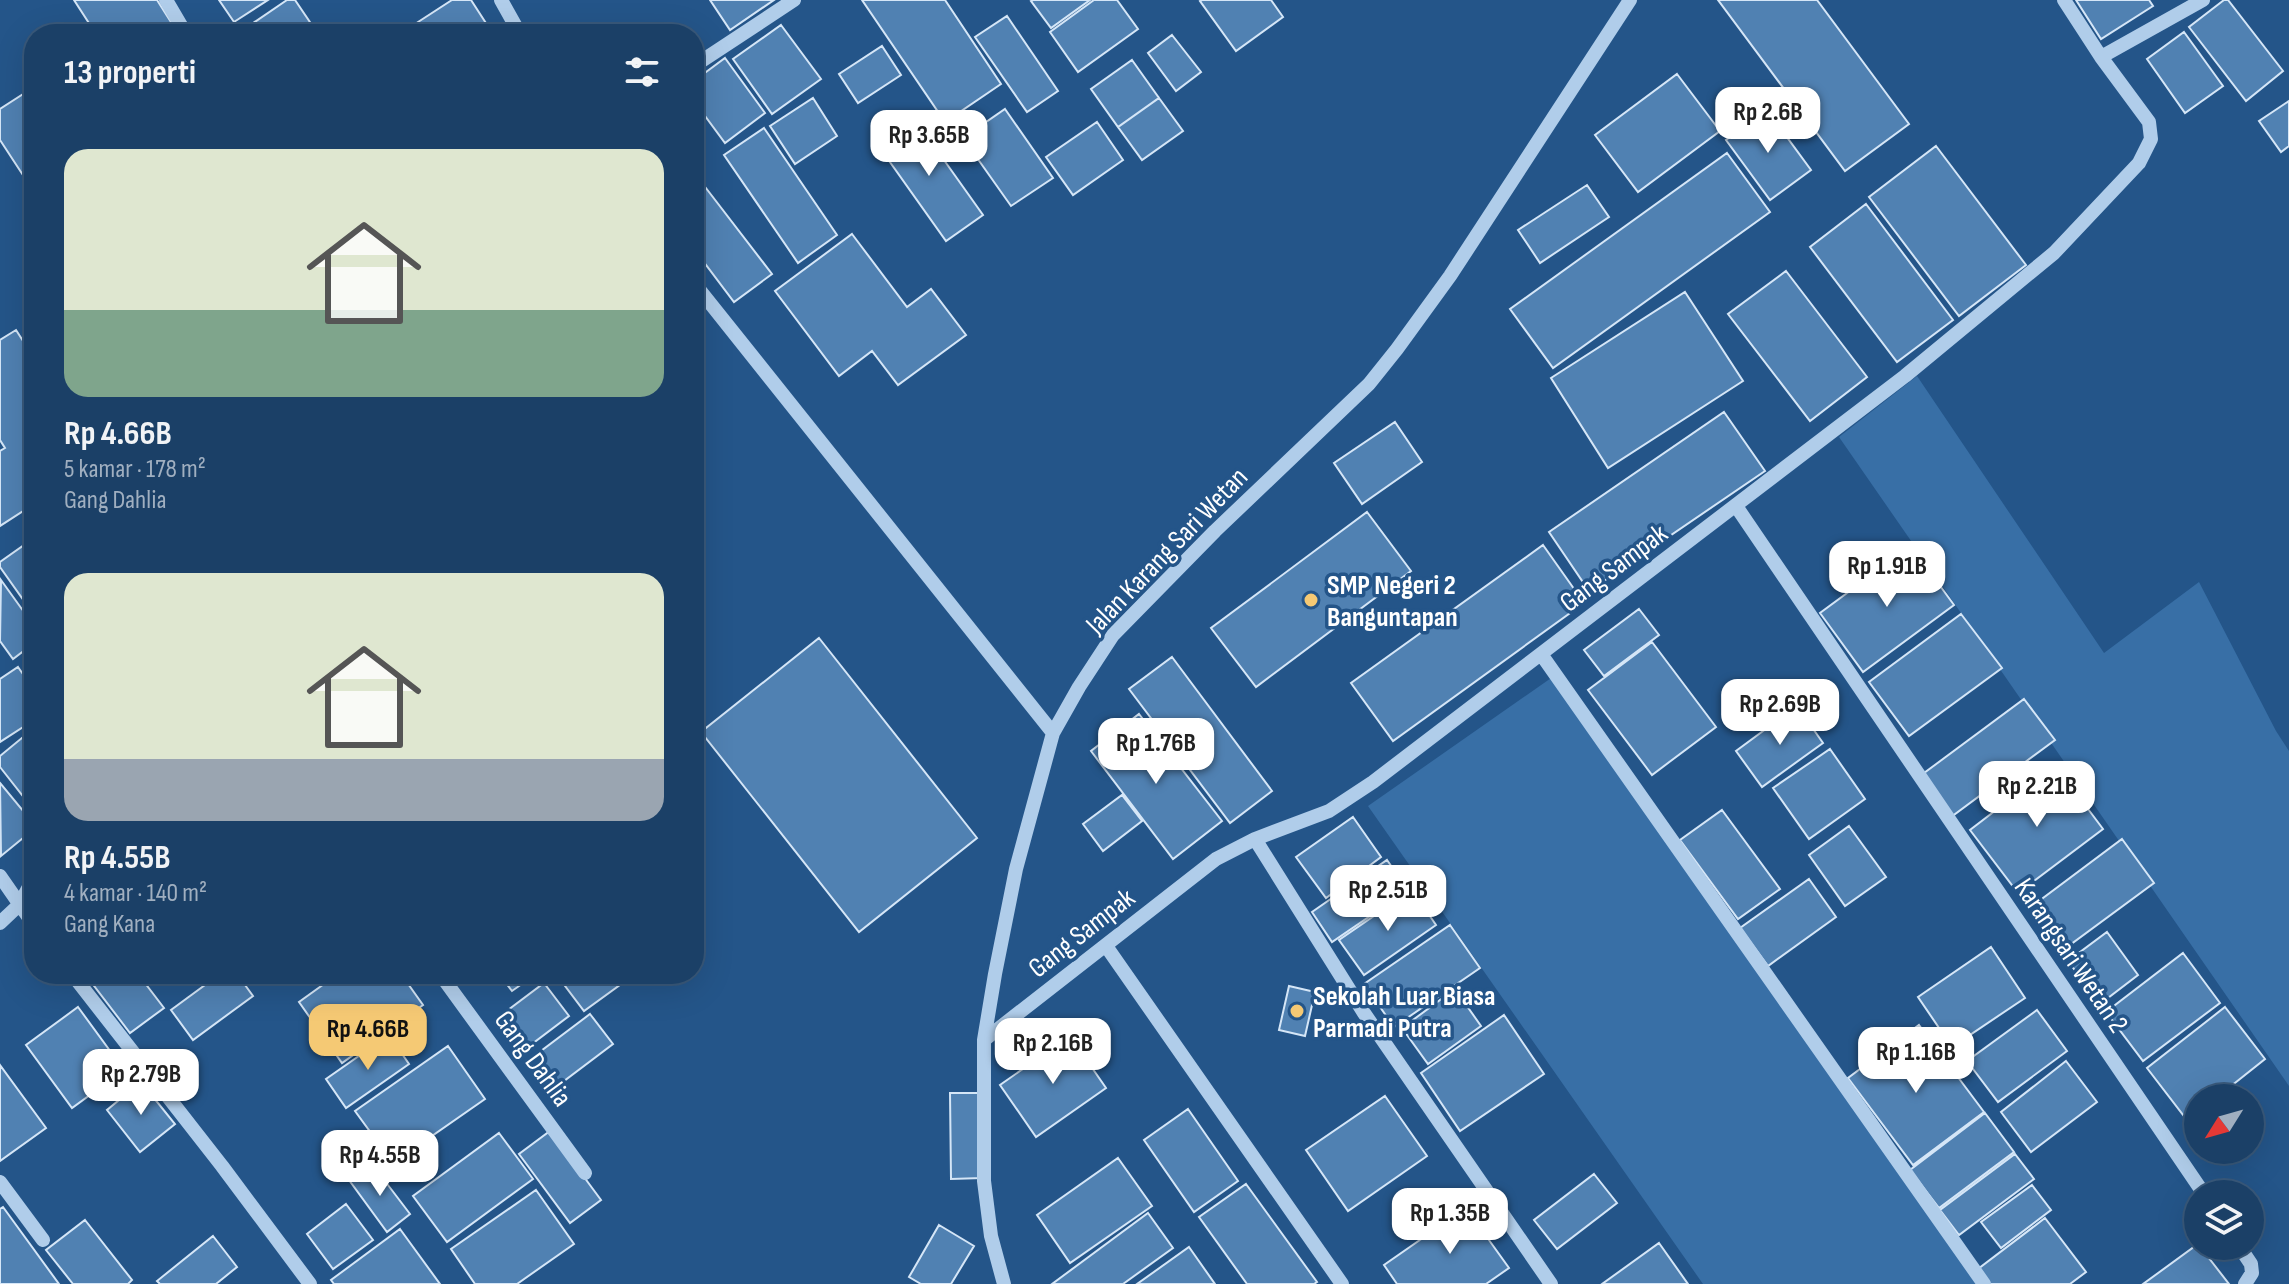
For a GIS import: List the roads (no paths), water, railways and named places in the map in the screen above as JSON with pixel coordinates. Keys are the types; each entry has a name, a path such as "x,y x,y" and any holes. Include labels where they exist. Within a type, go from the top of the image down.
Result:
{"street":[{"path":"166,0 180,24"},
{"path":"501,0 514,24"},
{"path":"704,59 794,0"},
{"name":"Jalan Karang Sari Wetan","path":"1004,1284 991,1236 984,1181 984,1040 1016,869 1053,733 1113,635 1215,531 1369,384 1397,349 1458,263 1630,0"},
{"path":"2064,0 2101,57 2203,0"},
{"name":"Gang Sampak","path":"984,1040 1216,859 1255,839 1335,807 1373,782 1905,376 2054,253 2139,163 2151,139 2149,122 2101,57"},
{"path":"704,296 1053,733"},
{"name":"Karangsari Wetan 2","path":"1736,506 2194,1180"},
{"path":"1541,654 1984,1284"},
{"path":"1255,839 1364,1013 1551,1284"},
{"path":"0,876 24,912"},
{"path":"0,923 24,896"},
{"path":"1106,946 1342,1284"},
{"path":"80,984 310,1284"},
{"name":"Gang Dahlia","path":"447,984 585,1173"},
{"path":"0,1182 43,1240"},
{"path":"2245,1284 2252,1273 2248,1260"}],"place":[{"name":"SMP Negeri 2 Banguntapan","path":"1311,600"},
{"name":"Sekolah Luar Biasa Parmadi Putra","path":"1297,1011"}]}
